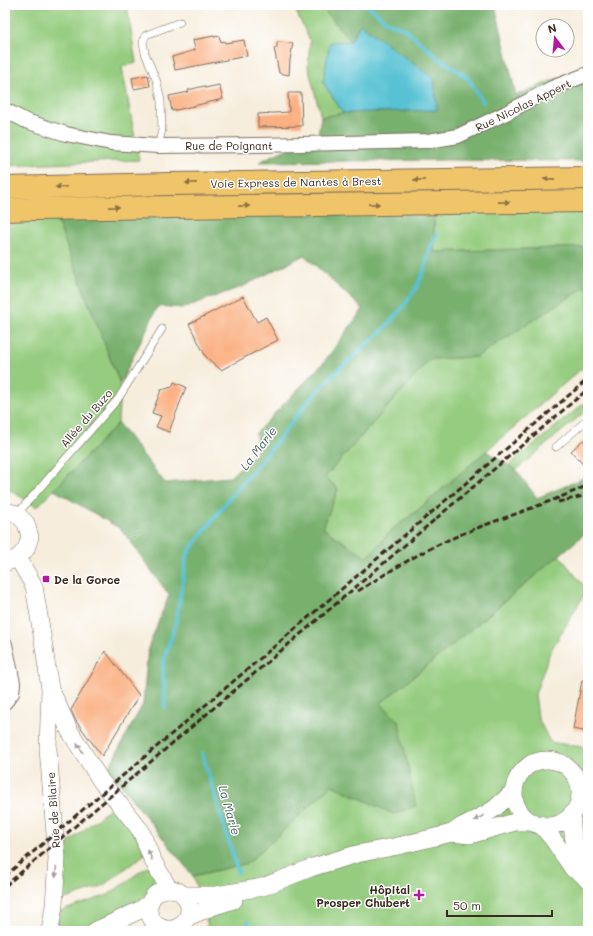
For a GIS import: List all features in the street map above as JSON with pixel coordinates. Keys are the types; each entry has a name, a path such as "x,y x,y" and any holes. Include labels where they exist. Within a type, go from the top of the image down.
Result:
{"highway":[{"name":"Voie Express de Nantes à Brest","path":"5,188 168,184 588,178"},
{"name":"Voie Express de Nantes à Brest","path":"5,210 50,208 588,200"}],"street":[{"name":"Rue Nicolas Appert","path":"458,136 506,113 552,88 588,74"},
{"name":"Rue de Poignant","path":"5,110 26,121 66,134 111,143 158,146 342,144 428,141 458,136"},
{"path":"11,513 26,523 30,537 26,549 12,560"},
{"name":"Rue de Bilaire","path":"12,560 34,586 50,689 48,749 57,858 54,906 50,931"},
{"path":"5,644 13,683 12,693 5,702"},
{"name":"Rue de Bilaire","path":"50,689 69,730 100,781 141,831 152,859 176,892"},
{"path":"95,931 140,910 150,903 152,899 160,892 216,895 263,887 320,864 357,854 452,833 470,835 515,822 536,823 544,825 558,824 575,810 579,799 579,787 575,774 565,765 552,760 539,761 526,767 521,772 515,784 515,801 518,809 524,817 536,823 552,838 573,869 585,878"},
{"path":"452,833 494,809 514,791"},
{"path":"572,813 574,841 585,878"},
{"path":"188,917 212,907 260,892 263,887"},
{"path":"150,903 149,910 154,922 153,928 175,928 180,926 188,917 189,905 187,900 176,892"}],"lane":[{"path":"158,146 162,130 161,101 157,82 145,53 143,42 146,35 180,22"},
{"name":"Allée du Buzo","path":"11,513 118,399 162,329"},
{"path":"556,447 588,419"}],"green space":[{"path":"5,5 127,5 136,63 122,67 139,160 5,166"},
{"path":"293,5 320,5 351,41 323,82 343,113 321,117 308,66 310,41"},
{"path":"320,5 464,5 496,9 516,95 588,66 588,161 443,160 259,162 318,134 321,117 343,113 437,110 360,24 351,41"},
{"path":"434,212 588,212 588,247 434,252"},
{"path":"434,212 434,252 588,247 588,285 476,357 430,359 325,477 338,489 323,528 367,558 392,530 418,510 486,451 516,470 537,498 588,475 588,531 381,703 399,722 416,806 394,814 332,785 248,863 193,876 108,769 143,704 148,648 169,595 121,529 54,490 118,423 165,483 230,477 257,452 256,433 324,362 363,309 304,255 244,286 183,308 158,306 120,384 56,218"},
{"path":"56,218 120,384 118,423 37,507 5,487 5,221"},
{"path":"588,285 588,363 418,510 392,530 367,558 323,528 338,489 325,477 430,359 476,357"},
{"path":"588,400 588,409 516,470 509,465"},
{"path":"559,555 587,590 550,652 535,694 538,718 550,742 588,748 588,931 197,931 208,926 193,876 248,863 332,785 394,814 381,703"},
{"path":"114,805 130,824 145,854 101,887 59,901 63,859 67,844"},
{"path":"148,866 160,883 153,886 139,903 114,918 83,931 55,931 58,912 108,895"}],"water":[{"path":"360,24 434,79 437,110 343,113 323,82 330,42 351,41"}],"building":[{"path":"219,36 221,42 224,41 225,43 244,40 247,56 175,70 172,57 195,50 193,40"},
{"path":"277,42 293,43 289,75 279,73 274,48 277,48"},
{"path":"148,75 150,86 134,89 132,78"},
{"path":"219,85 223,99 172,111 169,96 189,92 188,90 204,86 205,88"},
{"path":"288,93 301,93 302,126 258,127 258,114 289,112"},
{"path":"243,296 257,322 266,317 278,340 221,370 206,357 189,324"},
{"path":"174,382 186,387 169,432 156,427 161,416 152,413 161,390 172,387"},
{"path":"583,440 588,445 588,470 571,451"},
{"path":"105,651 139,695 102,756 76,721 71,710"},
{"path":"582,680 588,681 588,732 573,729"}],"waterway":[{"path":"367,5 389,23 405,29 440,59 468,78 483,102"},
{"name":"La Marle","path":"165,707 163,663 176,622 187,554 227,501 307,403 333,375 382,331 404,306 418,285 431,246 437,234"},
{"name":"La Marle","path":"202,753 238,872"},
{"name":"La Marle","path":"247,931 248,922"}],"railway":[{"path":"5,876 588,379"},
{"path":"5,886 588,389"},
{"path":"358,591 412,558 463,533 553,500 588,485"},
{"path":"558,502 588,495"}],"place":[{"name":"De la Gorce","path":"46,579"},
{"name":"Hôpital Prosper Chubert","path":"419,895"}]}
